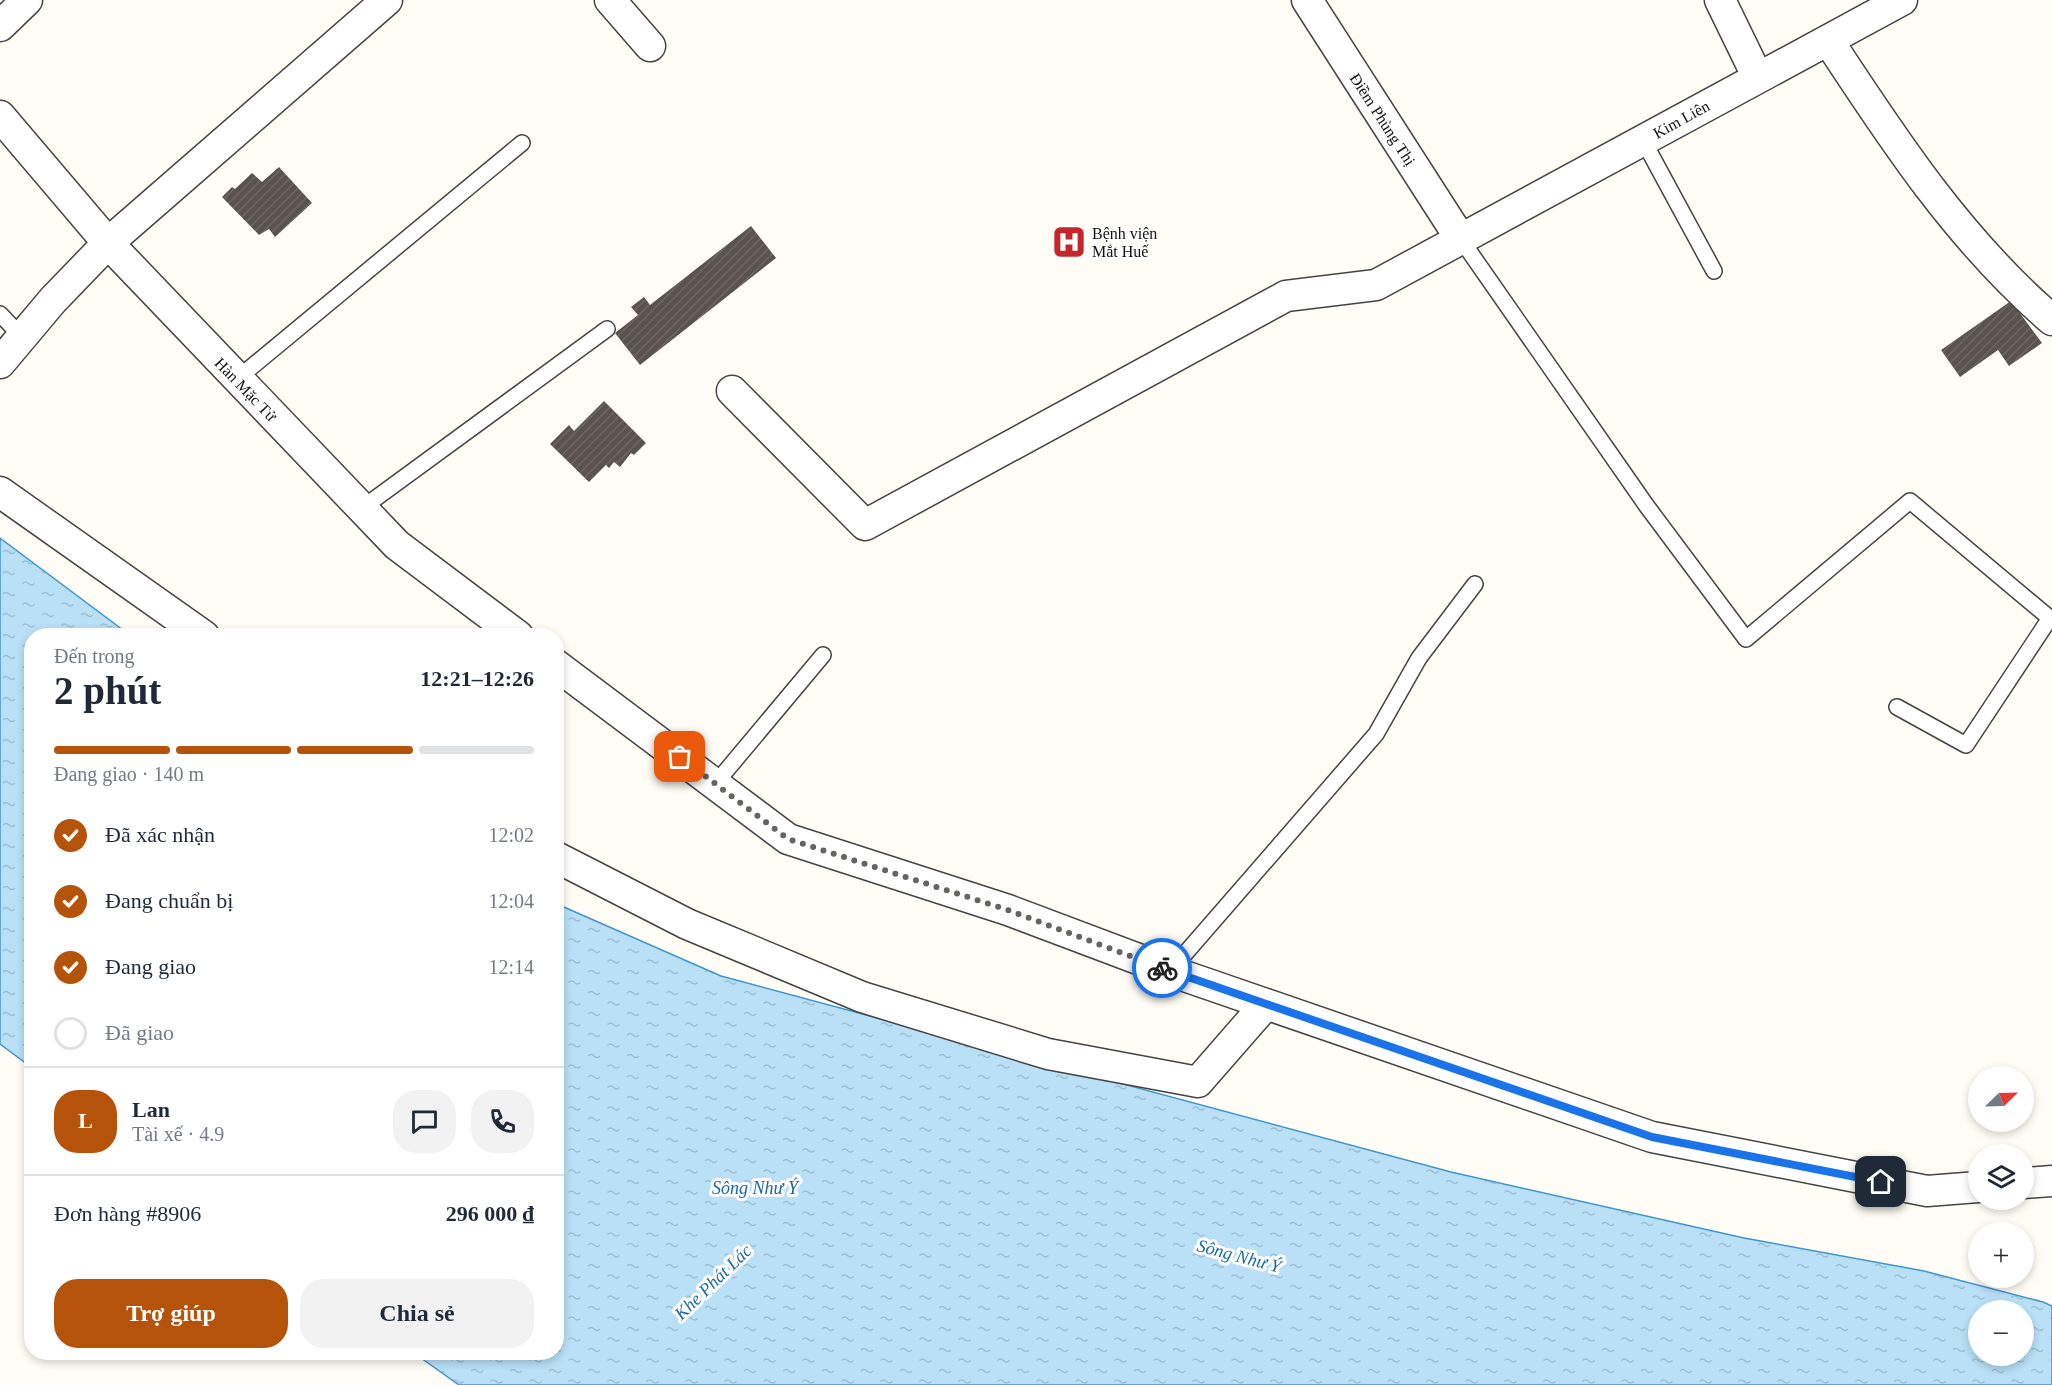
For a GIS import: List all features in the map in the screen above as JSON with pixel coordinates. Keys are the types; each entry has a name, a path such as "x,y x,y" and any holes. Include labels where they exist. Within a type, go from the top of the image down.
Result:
{"street":[{"path":"0,26 27,0"},
{"path":"0,363 108,243 387,0"},
{"path":"609,0 650,46"},
{"name":"Điềm Phùng Thị","path":"1307,0 1460,238"},
{"path":"1720,0 1758,78"},
{"name":"Kim Liên","path":"732,392 866,525 1286,296 1376,285 1902,0"},
{"path":"1828,40 1905,156 1973,242 2052,320"},
{"name":"Hàn Mặc Tử","path":"0,116 108,243 361,509 397,545 507,628"},
{"path":"0,492 193,628"},
{"path":"564,671 788,839 1008,910 1170,972 1652,1137 1927,1191 1968,1187"},
{"path":"564,861 687,924 861,998 1048,1054 1198,1082 1266,1004"},
{"path":"2034,1182 2052,1181"}],"lane":[{"path":"1643,140 1714,271"},
{"path":"237,380 522,143"},
{"path":"1460,238 1646,505 1746,639 1910,501 2051,619 1966,745 1898,707"},
{"path":"0,314 22,337"},
{"path":"361,509 607,329"},
{"path":"1170,972 1376,734 1419,658 1475,584"},
{"path":"715,784 823,654"}],"water":[{"path":"0,538 120,628 24,628 24,1062 0,1044"},
{"name":"Sông Như Ý","path":"564,907 721,976 1451,1172 1744,1238 1924,1271 1968,1282 1968,1288 1989,1288 2043,1302 2052,1306 2052,1385 459,1385 424,1360 564,1360"}],"building":[{"path":"279,167 312,203 275,237 269,229 259,235 222,197 232,187 235,189 252,173 262,182"},
{"path":"751,226 776,258 640,365 615,333 638,315 631,307 644,297 650,305"},
{"path":"2011,301 2042,343 2009,366 1998,350 1960,377 1941,350"},
{"path":"604,401 646,443 634,455 631,453 620,467 614,462 609,468 606,465 589,482 550,444 569,425 574,431"}],"way so far":[{"path":"680,757 788,839 1008,910 1162,968"}],"place":[{"name":"Bệnh viện Mắt Huế","path":"1069,242"}],"route":[{"path":"1162,968 1652,1137 1881,1182"}],"water label":[{"name":"Khe Phát Lác","path":"713,1282"}]}
